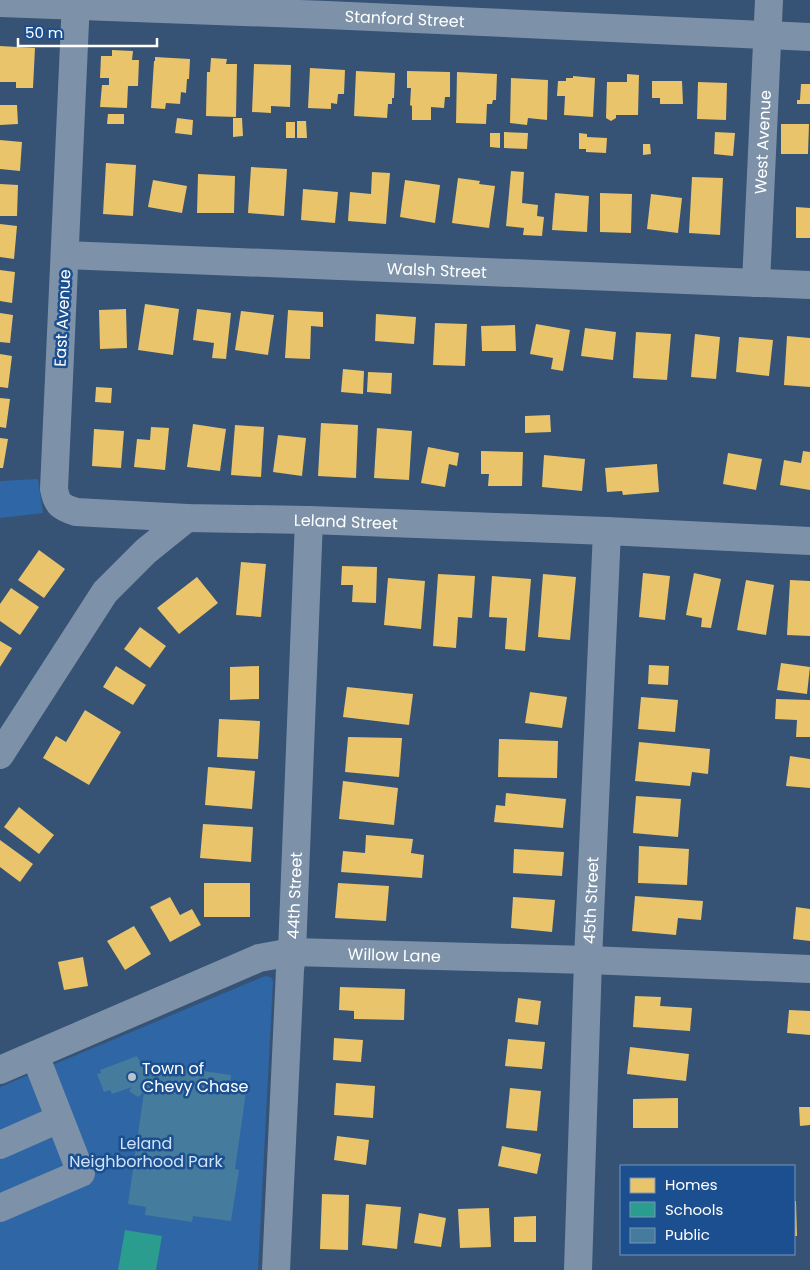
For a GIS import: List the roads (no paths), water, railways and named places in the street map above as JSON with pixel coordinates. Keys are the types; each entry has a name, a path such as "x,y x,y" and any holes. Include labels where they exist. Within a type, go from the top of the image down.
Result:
{"street":[{"name":"West Avenue","path":"756,283 769,0"},
{"name":"Stanford Street","path":"0,3 76,3 810,37"},
{"name":"East Avenue","path":"76,3 54,489 56,501 64,508 76,512 187,518"},
{"name":"Walsh Street","path":"65,255 810,285"},
{"name":"Leland Street","path":"187,518 309,520 607,531 810,541"},
{"path":"0,756 105,592 146,552 187,518"},
{"name":"44th Street","path":"276,1270 292,952 309,520"},
{"name":"45th Street","path":"578,1270 588,960 607,531"},
{"name":"Willow Lane","path":"0,1070 259,958 292,952 588,960 810,969"},
{"path":"0,1208 81,1173 34,1055"},
{"path":"0,1145 59,1119"}],"place":[{"name":"Town of Chevy Chase","path":"132,1077"}],"park label":[{"name":"Leland Neighborhood Park","path":"146,1152"}]}
